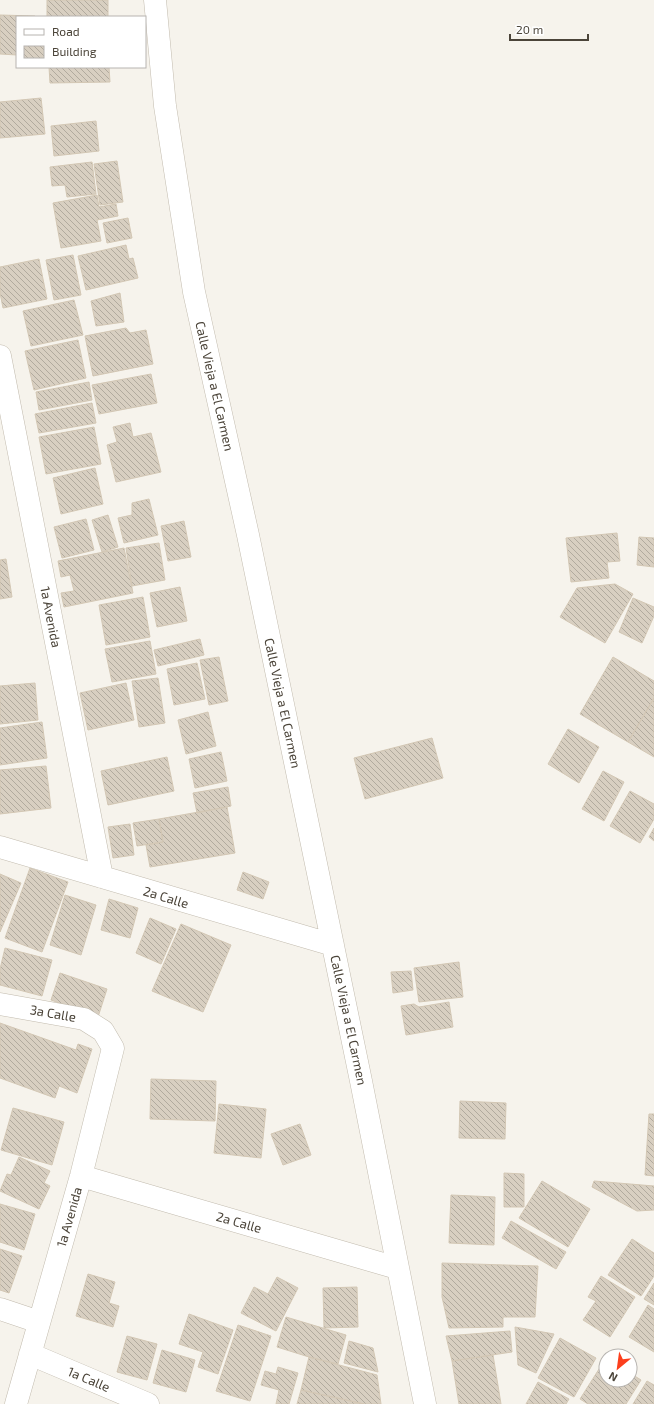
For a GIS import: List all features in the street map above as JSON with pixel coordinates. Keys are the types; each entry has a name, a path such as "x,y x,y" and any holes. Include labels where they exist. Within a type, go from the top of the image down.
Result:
{"street":[{"name":"Calle Vieja a El Carmen","path":"155,0 165,106 194,292 248,535 362,1081 397,1268 425,1404"},
{"name":"1a Avenida","path":"0,356 102,877"},
{"name":"2a Calle","path":"0,847 333,945"},
{"name":"3a Calle","path":"0,1004 84,1019 103,1031"},
{"name":"1a Avenida","path":"16,1404 81,1176 113,1048 103,1031"},
{"name":"2a Calle","path":"81,1176 397,1268"},
{"path":"0,1309 40,1322"},
{"name":"1a Calle","path":"30,1354 148,1404"}],"building":[{"path":"47,0 108,0 108,16 47,16"},
{"path":"0,15 35,16 16,16 16,55 0,54"},
{"path":"49,68 109,68 110,82 50,83"},
{"path":"41,98 45,134 0,138 0,102"},
{"path":"96,121 99,151 54,156 51,126"},
{"path":"117,161 123,202 100,205 94,164"},
{"path":"92,162 96,194 67,197 65,185 52,186 50,167"},
{"path":"97,195 99,207 116,204 118,216 97,220 101,241 61,248 53,203"},
{"path":"128,218 132,238 107,243 103,223"},
{"path":"126,245 129,259 133,258 138,278 86,290 78,256"},
{"path":"73,255 81,295 54,300 46,260"},
{"path":"39,259 47,299 3,308 0,293 0,267"},
{"path":"120,293 124,322 96,326 91,301"},
{"path":"74,300 83,335 31,346 23,311"},
{"path":"126,328 130,333 146,330 153,364 93,376 85,336"},
{"path":"78,340 86,378 34,390 25,351"},
{"path":"151,374 157,403 99,414 92,385"},
{"path":"89,382 92,400 39,410 36,392"},
{"path":"92,403 96,423 39,433 35,414"},
{"path":"130,423 133,437 151,433 161,472 116,482 107,445 117,442 113,427"},
{"path":"94,427 101,464 46,474 39,437"},
{"path":"95,468 103,504 61,514 53,478"},
{"path":"149,499 158,535 124,543 118,518 132,515 132,503"},
{"path":"108,515 118,547 102,552 92,520"},
{"path":"86,519 94,550 62,558 54,527"},
{"path":"184,521 191,557 168,561 161,526"},
{"path":"617,533 620,561 607,562 609,578 571,582 566,538"},
{"path":"639,537 654,538 654,567 637,565"},
{"path":"159,543 165,580 132,586 126,548"},
{"path":"124,548 133,593 64,607 61,593 74,591 70,575 61,577 58,561"},
{"path":"6,559 12,597 0,599 0,560"},
{"path":"615,584 633,594 605,643 560,617 577,588"},
{"path":"180,587 187,621 157,627 150,593"},
{"path":"143,597 150,637 106,645 99,605"},
{"path":"633,598 654,607 654,616 642,643 619,632"},
{"path":"200,639 204,655 158,666 154,650"},
{"path":"150,641 156,674 112,682 105,649"},
{"path":"219,657 228,701 209,705 200,660"},
{"path":"613,657 654,681 654,698 628,742 580,714"},
{"path":"197,663 205,699 174,705 167,669"},
{"path":"158,678 165,723 139,727 132,681"},
{"path":"35,683 38,720 0,724 0,686"},
{"path":"126,683 134,720 88,730 80,693"},
{"path":"654,698 654,757 628,742"},
{"path":"208,712 216,746 186,754 178,720"},
{"path":"42,722 47,758 0,765 0,728"},
{"path":"568,729 599,747 579,783 548,764"},
{"path":"432,738 443,778 365,799 354,758"},
{"path":"221,752 227,781 195,788 189,759"},
{"path":"167,757 174,791 108,805 101,771"},
{"path":"46,766 51,808 0,814 0,770"},
{"path":"603,771 624,782 604,821 582,809"},
{"path":"228,787 231,806 197,813 193,793"},
{"path":"630,791 654,804 654,819 640,843 610,826"},
{"path":"227,807 235,853 150,867 146,845 163,842 159,819"},
{"path":"159,819 163,842 137,846 133,823"},
{"path":"130,824 134,855 113,858 108,827"},
{"path":"654,828 654,841 649,837"},
{"path":"30,868 68,882 42,952 5,938"},
{"path":"243,872 269,882 263,899 237,890"},
{"path":"0,874 21,883 0,932"},
{"path":"65,895 96,905 81,955 50,945"},
{"path":"109,899 138,908 130,938 101,930"},
{"path":"150,918 176,929 161,964 136,953"},
{"path":"181,924 231,945 203,1012 152,991"},
{"path":"5,948 52,960 42,996 0,985 0,969"},
{"path":"459,962 463,997 419,1002 414,968"},
{"path":"411,971 413,990 393,993 391,972"},
{"path":"60,973 107,989 98,1017 51,1000"},
{"path":"449,1002 453,1027 406,1035 401,1006 414,1004 419,1007"},
{"path":"0,1023 76,1050 78,1044 92,1049 77,1093 59,1086 55,1098 0,1078"},
{"path":"151,1079 216,1081 215,1121 150,1119"},
{"path":"460,1101 506,1103 505,1139 459,1138"},
{"path":"219,1104 266,1109 261,1158 214,1153"},
{"path":"13,1108 64,1122 52,1165 1,1150"},
{"path":"649,1114 654,1114 654,1176 645,1175"},
{"path":"300,1124 311,1155 283,1165 271,1134"},
{"path":"19,1157 50,1171 44,1183 50,1186 39,1209 0,1191 7,1174 11,1175"},
{"path":"504,1173 524,1174 524,1207 504,1207"},
{"path":"542,1181 590,1209 568,1247 519,1218"},
{"path":"594,1181 654,1186 654,1210 637,1211 592,1187"},
{"path":"451,1195 495,1197 494,1245 449,1243"},
{"path":"0,1204 35,1214 24,1250 0,1242"},
{"path":"511,1221 566,1252 556,1269 502,1238"},
{"path":"632,1239 654,1253 654,1276 641,1296 608,1275"},
{"path":"0,1249 22,1256 9,1293 0,1290"},
{"path":"442,1263 538,1266 535,1317 503,1317 503,1327 449,1328 442,1297"},
{"path":"88,1274 115,1282 109,1303 119,1306 113,1327 76,1316"},
{"path":"601,1276 635,1297 610,1337 583,1320 596,1301 588,1297"},
{"path":"277,1277 298,1288 276,1331 241,1313 254,1287 268,1294"},
{"path":"654,1283 654,1305 644,1299"},
{"path":"357,1287 358,1327 324,1328 323,1288"},
{"path":"648,1305 654,1309 654,1352 629,1337"},
{"path":"189,1314 233,1330 218,1374 198,1367 203,1352 179,1344"},
{"path":"286,1317 346,1335 338,1364 277,1347"},
{"path":"238,1325 271,1336 250,1401 216,1391"},
{"path":"515,1327 554,1334 536,1373 518,1365"},
{"path":"510,1331 512,1352 452,1361 446,1336"},
{"path":"127,1336 157,1344 147,1380 117,1372"},
{"path":"560,1338 596,1358 574,1397 538,1378"},
{"path":"349,1341 373,1348 378,1372 344,1363"},
{"path":"162,1350 195,1360 186,1392 153,1383"},
{"path":"493,1355 501,1404 459,1404 452,1361"},
{"path":"309,1357 377,1375 381,1404 364,1404 301,1390"},
{"path":"278,1367 298,1373 289,1404 276,1404 279,1390 261,1385 265,1371 276,1374"},
{"path":"598,1371 598,1388 636,1388 626,1404 588,1404 580,1399"},
{"path":"638,1378 641,1380 638,1385"},
{"path":"647,1381 654,1385 654,1404 633,1404"},
{"path":"538,1382 569,1399 566,1404 526,1404"},
{"path":"301,1390 364,1404 297,1404"}]}
